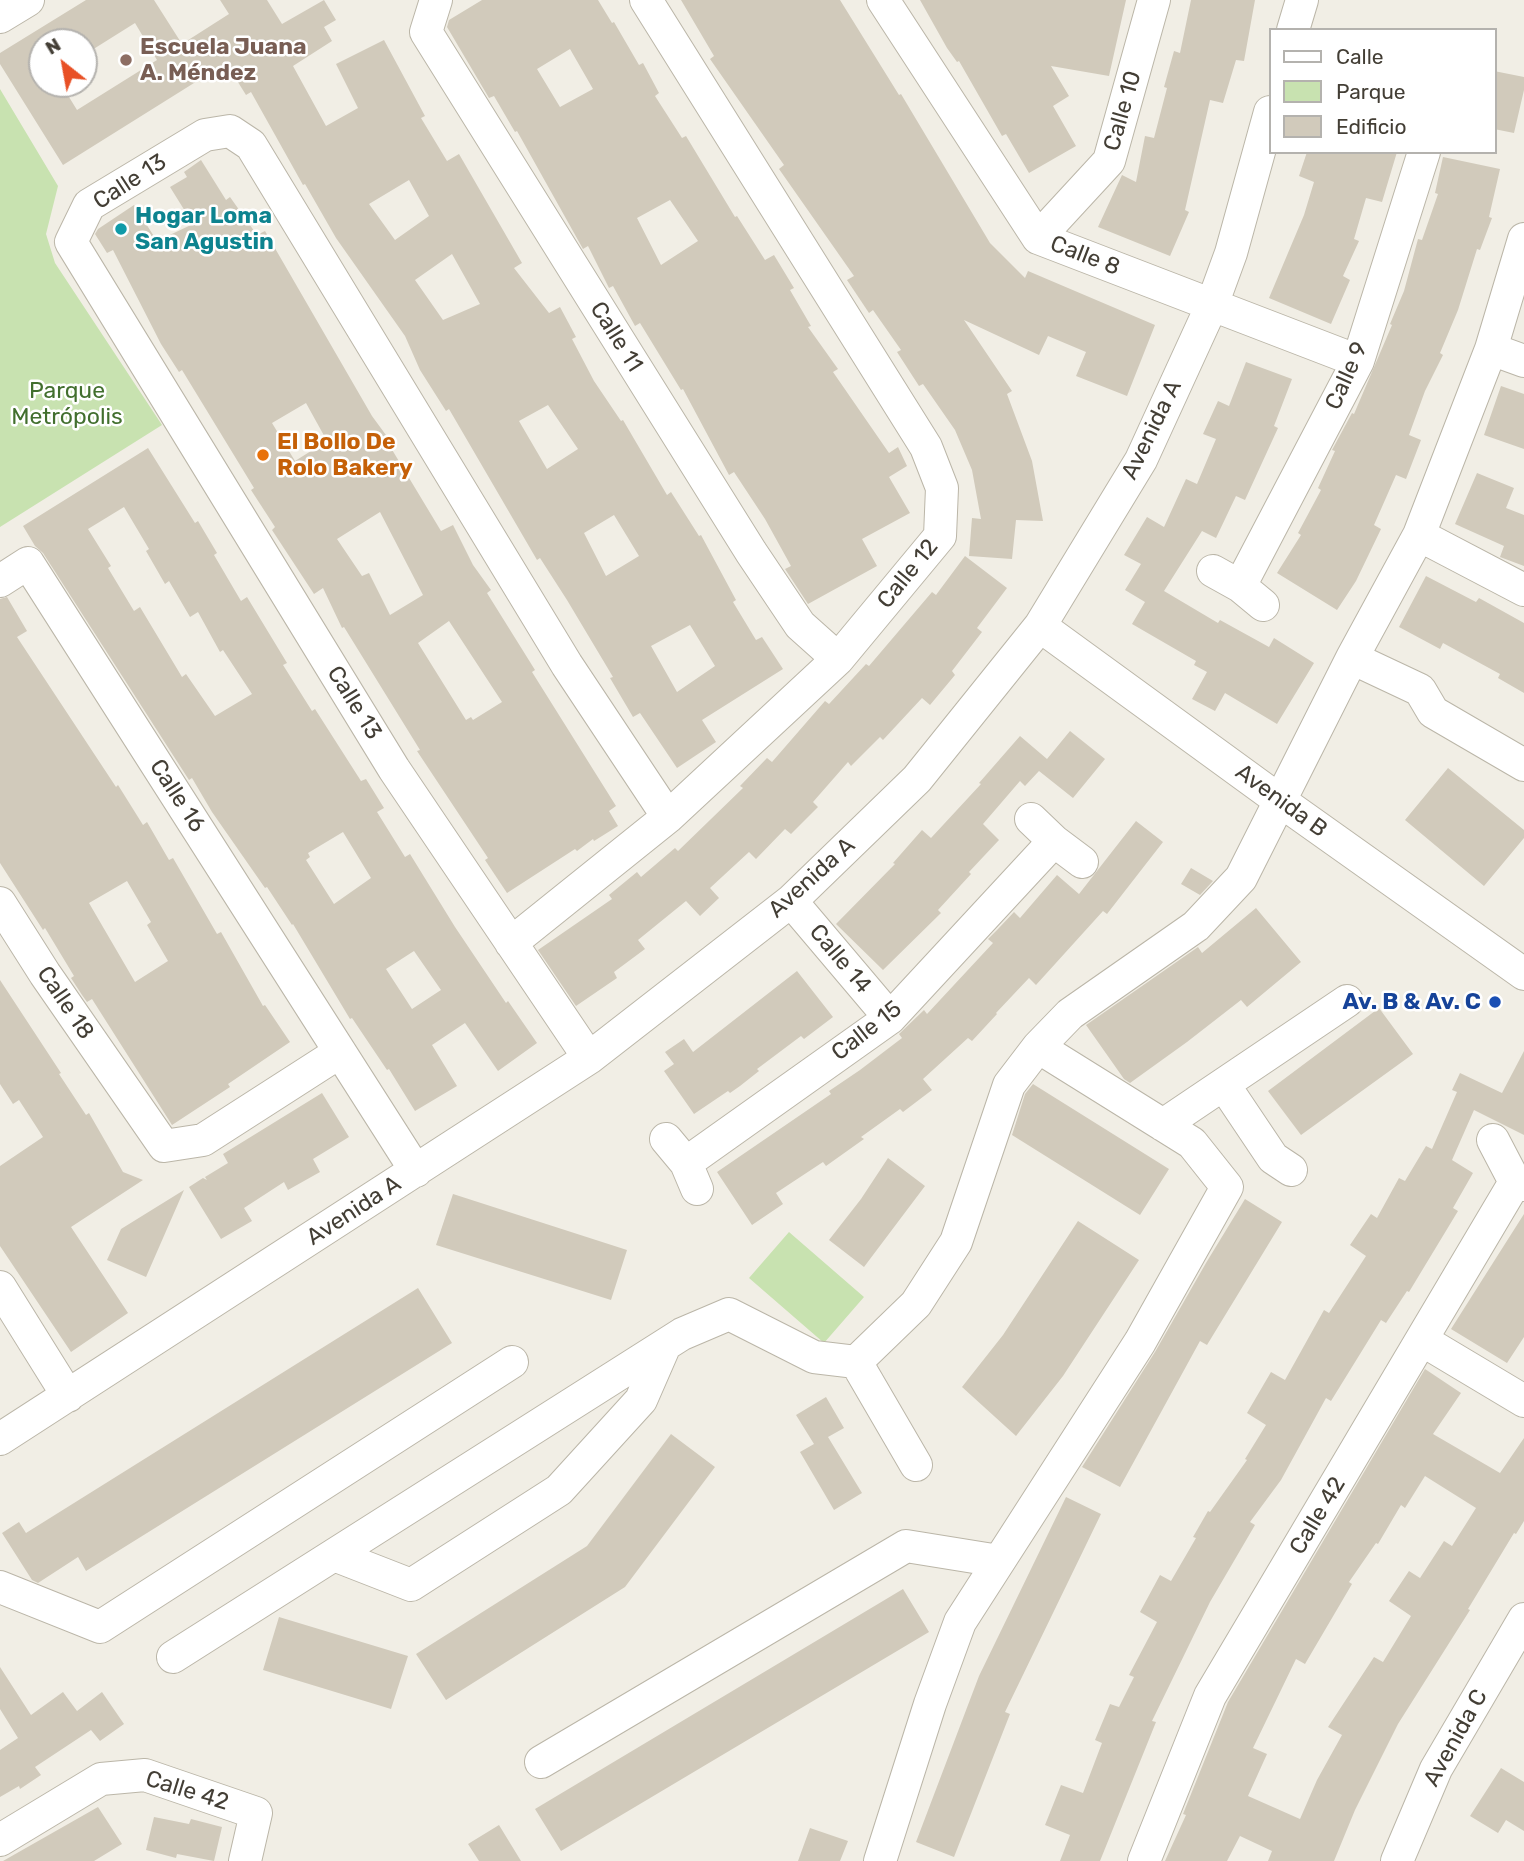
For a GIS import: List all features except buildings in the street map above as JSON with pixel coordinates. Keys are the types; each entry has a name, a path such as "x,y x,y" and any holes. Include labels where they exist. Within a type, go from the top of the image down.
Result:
{"street":[{"path":"0,17 28,0"},
{"name":"Calle 11","path":"436,0 425,32 751,552 800,625 838,659"},
{"name":"Calle 12","path":"511,943 668,817 838,659 940,536 942,488 926,447 646,0"},
{"name":"Calle 8","path":"883,0 1038,238 1358,361"},
{"name":"Calle 10","path":"1038,238 1109,161 1154,0"},
{"path":"1294,28 1301,0"},
{"name":"Avenida A","path":"0,1439 589,1058 791,901 917,779 1040,626 1141,460 1212,306 1231,253 1268,119"},
{"name":"Calle 13","path":"589,1058 394,769 71,242 89,205 205,135 230,131 251,145 568,665 668,817"},
{"name":"Calle 9","path":"1239,588 1358,361 1423,154"},
{"path":"856,1362 916,1304 956,1242 1009,1084 1038,1047 1070,1014 1196,926 1241,878 1352,658 1419,535 1491,349 1524,239"},
{"path":"1491,349 1524,361"},
{"path":"1419,535 1524,590"},
{"name":"Calle 16","path":"3,579 28,563 340,1052"},
{"name":"Avenida B","path":"1040,626 1524,974"},
{"path":"1352,658 1420,690 1433,712 1524,765"},
{"path":"1031,819 1082,862"},
{"name":"Calle 15","path":"683,1164 890,1018 1054,841"},
{"name":"Calle 14","path":"791,901 890,1018"},
{"name":"Calle 18","path":"0,903 45,974 164,1146 203,1140 340,1052"},
{"path":"1163,1125 1348,1000"},
{"path":"880,1861 930,1704 960,1622 1140,1342 1227,1187 1192,1143 1038,1047"},
{"path":"340,1052 416,1171"},
{"path":"1224,1085 1273,1158 1291,1170"},
{"path":"1493,1140 1520,1183"},
{"name":"Calle 42","path":"1144,1861 1210,1696 1422,1340 1520,1183"},
{"path":"0,1287 68,1396"},
{"path":"173,1657 682,1334 729,1314 814,1357 856,1362"},
{"path":"1422,1340 1524,1401"},
{"path":"334,1555 411,1585 559,1490 641,1400 665,1345"},
{"path":"0,1587 100,1627 512,1362"},
{"path":"856,1362 916,1465"},
{"path":"541,1762 906,1546 999,1560"},
{"name":"Avenida C","path":"1397,1861 1436,1769 1519,1637"},
{"name":"Calle 42","path":"0,1840 101,1779 145,1775 256,1813 245,1861"}],"green space":[{"name":"Parque Metrópolis","path":"0,89 58,186 46,234 55,263 162,425 0,527"},
{"path":"789,1232 864,1297 824,1343 749,1278"}],"place":[{"name":"Escuela Juana A. Méndez","path":"126,60"},
{"name":"Hogar Loma San Agustin","path":"121,229"},
{"name":"El Bollo De Rolo Bakery","path":"263,455"},
{"name":"Av. B & Av. C","path":"1495,1002"}]}
